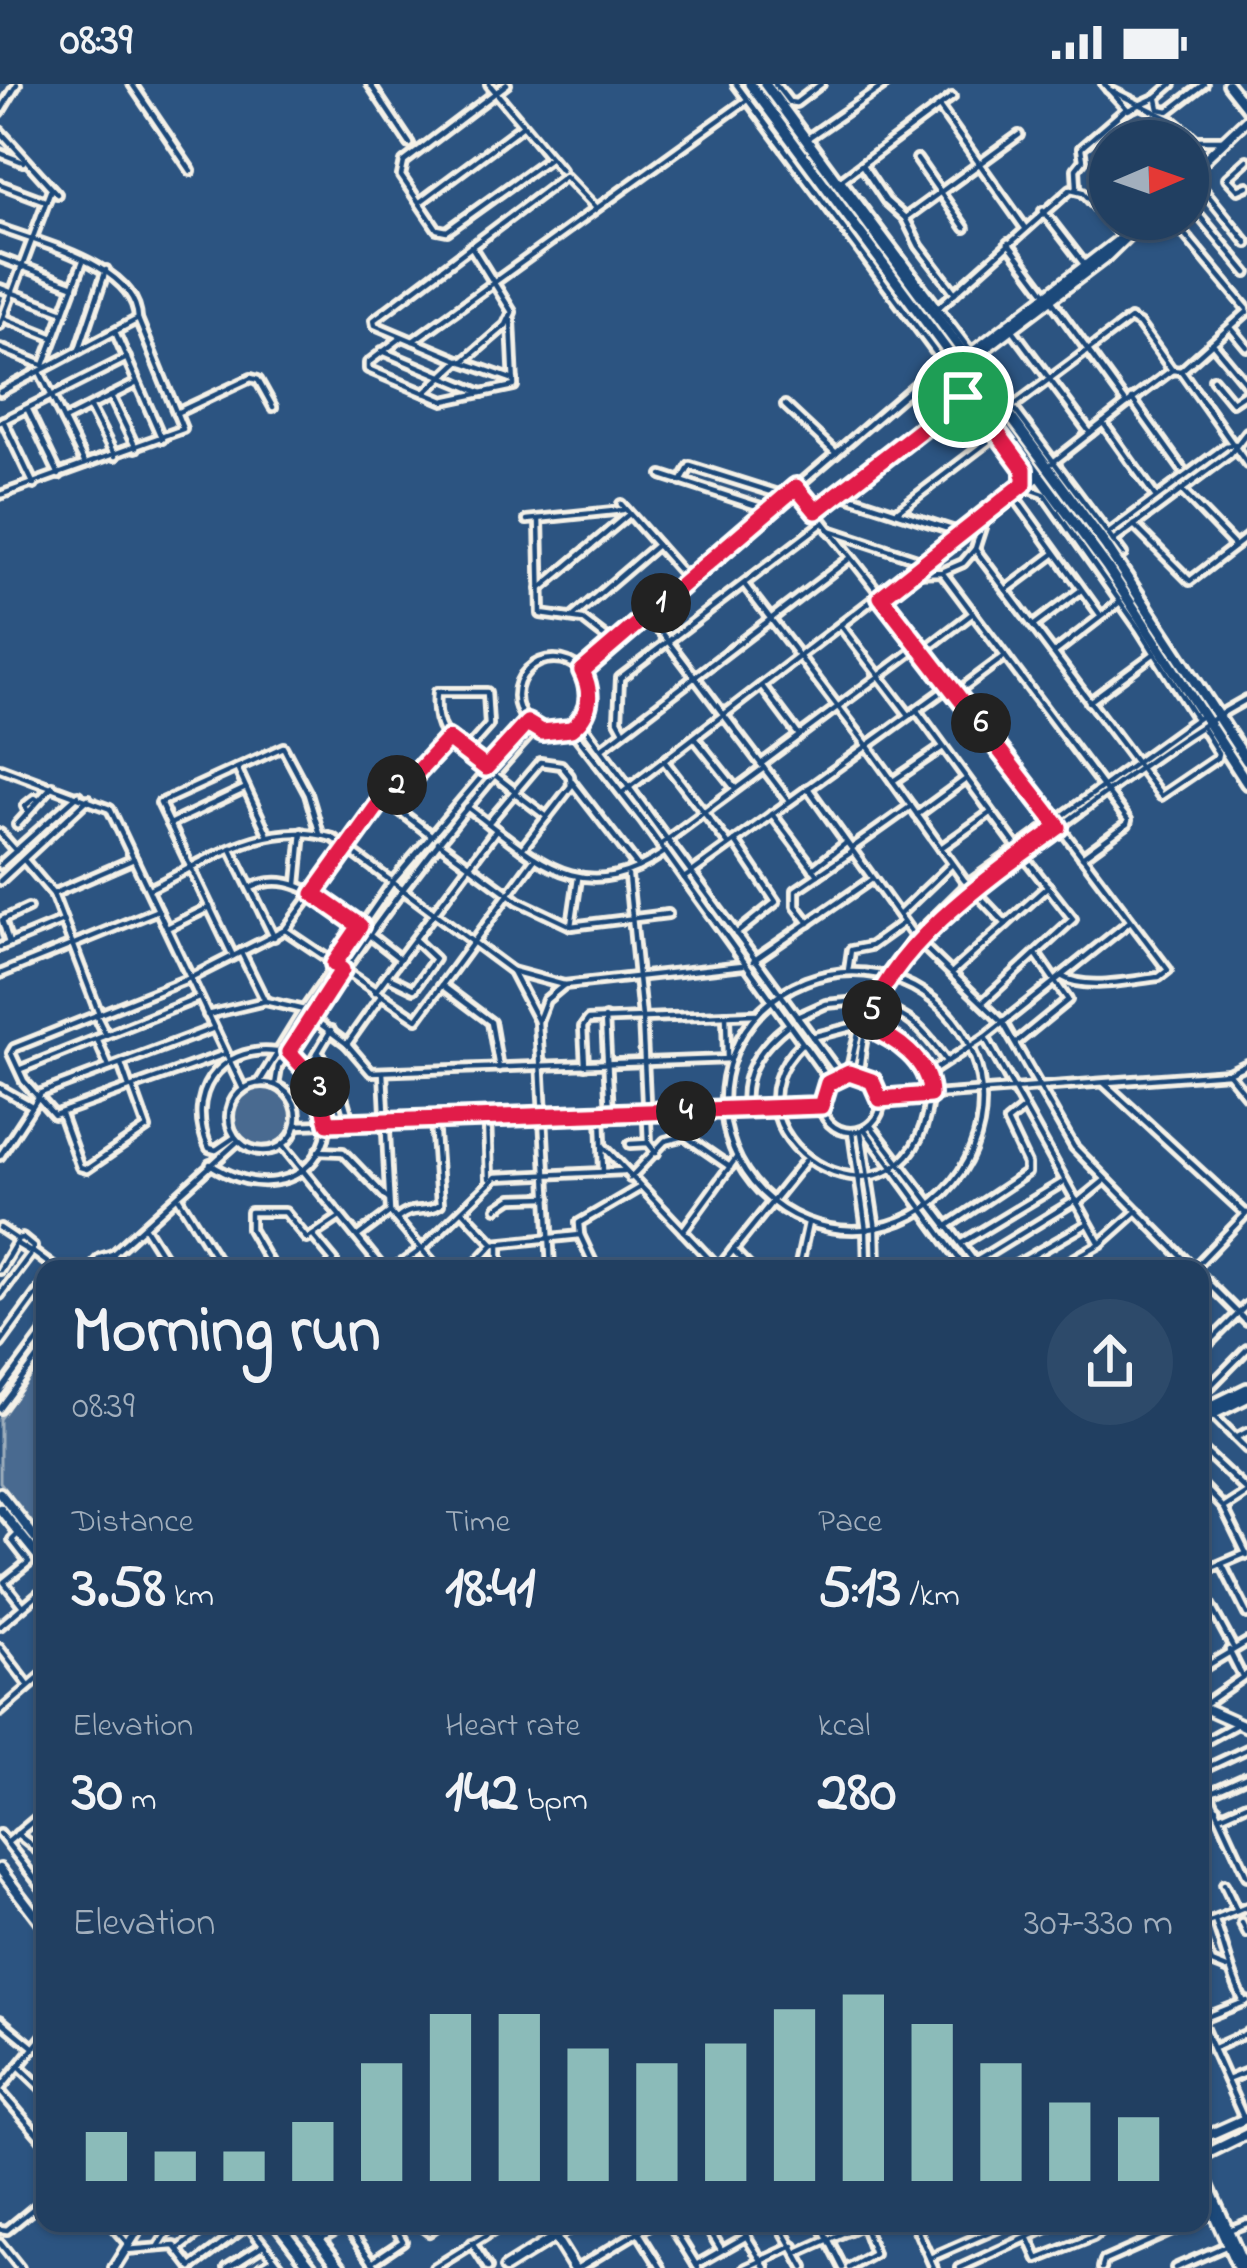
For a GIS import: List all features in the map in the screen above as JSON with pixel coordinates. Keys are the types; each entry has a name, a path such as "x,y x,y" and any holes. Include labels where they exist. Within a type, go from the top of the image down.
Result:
{"main road":[{"path":"754,90 840,181 1109,541 1247,761"},
{"path":"754,90 926,332 1038,476 1247,783"},
{"path":"1209,1415 1247,1393"},
{"path":"1209,1412 1247,1393"},
{"path":"287,2232 312,2268"},
{"path":"313,2232 341,2268"}],"street":[{"path":"0,112 17,84"},
{"path":"132,84 191,171"},
{"path":"370,84 410,144"},
{"path":"489,84 561,170"},
{"path":"507,84 402,164 401,176 437,229 449,231 549,158"},
{"path":"736,84 754,90"},
{"path":"775,84 789,102 796,103 821,84"},
{"path":"806,140 886,84"},
{"path":"1089,200 1076,188 1081,148 1126,110 1157,97 1172,84"},
{"path":"1157,97 1157,108 1167,111 1204,84"},
{"path":"1228,84 1245,102"},
{"path":"1106,87 1172,120 1196,140 1225,140"},
{"path":"1106,87 1126,110"},
{"path":"413,341 754,90"},
{"path":"952,97 840,181 938,308 970,358 1012,407 1050,466"},
{"path":"939,107 1025,228"},
{"path":"1209,155 1247,119"},
{"path":"419,202 522,126"},
{"path":"0,131 54,192 46,201 0,326"},
{"path":"905,218 1019,135"},
{"path":"0,153 28,164"},
{"path":"916,159 965,228"},
{"path":"1247,160 1227,178 1238,190 1247,186"},
{"path":"862,165 956,293"},
{"path":"515,381 377,328 374,320 565,176 596,208"},
{"path":"0,184 46,201"},
{"path":"938,308 1066,190 1076,188"},
{"path":"1209,197 1247,243"},
{"path":"1043,211 1085,265"},
{"path":"1236,229 1247,220"},
{"path":"1209,227 1247,273"},
{"path":"0,229 110,271 137,306 137,319 183,429 0,495"},
{"path":"970,358 1012,330 1120,240"},
{"path":"970,358 1121,240"},
{"path":"909,572 942,572 963,563 975,549 981,525 1102,422 1172,370 1181,371 1232,329 1247,310 1189,240"},
{"path":"1008,243 1182,469"},
{"path":"401,338 368,363 368,369 444,401 511,388 515,381 510,305 471,246"},
{"path":"0,258 74,286"},
{"path":"83,261 44,368 86,466"},
{"path":"79,351 110,271"},
{"path":"0,288 64,312"},
{"path":"2,317 54,338"},
{"path":"0,392 137,319"},
{"path":"425,392 511,320"},
{"path":"1012,407 1132,320 1172,370"},
{"path":"1232,329 1247,347"},
{"path":"1012,330 1090,433"},
{"path":"926,332 942,362 1001,432 1024,469 1026,486"},
{"path":"115,333 162,439"},
{"path":"1213,379 1234,403 1247,389 1214,345"},
{"path":"0,348 44,368"},
{"path":"382,351 482,393"},
{"path":"34,485 1,421 127,358"},
{"path":"582,671 942,362"},
{"path":"1181,371 1247,464"},
{"path":"176,412 251,378 258,380 272,407"},
{"path":"64,421 137,383"},
{"path":"110,396 136,448"},
{"path":"816,511 968,396"},
{"path":"784,405 836,453"},
{"path":"90,407 115,456"},
{"path":"27,408 59,476"},
{"path":"1102,422 1157,498"},
{"path":"896,512 1001,432"},
{"path":"1109,541 1157,498 1247,432"},
{"path":"1109,541 1230,454 1235,444"},
{"path":"681,482 689,466 785,496"},
{"path":"662,476 770,510"},
{"path":"622,793 881,597 959,532 1026,486"},
{"path":"1026,486 1043,494 1122,596 1185,695"},
{"path":"796,487 1166,966 1165,976 1087,982 1058,978"},
{"path":"1181,490 1235,546"},
{"path":"838,493 959,532"},
{"path":"1015,497 1101,616"},
{"path":"625,509 688,580"},
{"path":"527,520 625,509"},
{"path":"540,589 625,509"},
{"path":"539,518 541,614 574,616 594,625 614,644"},
{"path":"624,730 618,720 620,678 823,523"},
{"path":"1134,525 1188,580 1247,537"},
{"path":"829,530 922,561"},
{"path":"1109,541 1123,554"},
{"path":"574,616 657,544"},
{"path":"975,549 1157,794 1168,794 1218,756 1202,721"},
{"path":"1006,590 1054,554"},
{"path":"601,749 850,558"},
{"path":"942,572 1129,823 1082,857"},
{"path":"744,584 952,864 1006,924"},
{"path":"1034,626 1081,590"},
{"path":"1054,653 1122,596"},
{"path":"660,845 880,675 973,613"},
{"path":"647,615 789,801"},
{"path":"842,626 909,715"},
{"path":"1089,702 1155,653"},
{"path":"956,693 1005,656"},
{"path":"560,658 582,671 589,695 580,722 552,734 527,723 518,694 539,660 560,658"},
{"path":"762,686 800,736"},
{"path":"684,878 950,686"},
{"path":"465,752 489,725 487,692 437,692 437,723 448,739 465,752 486,768"},
{"path":"849,1073 863,1025 890,974 968,884 1216,711 1247,699"},
{"path":"917,710 1073,919 983,1002"},
{"path":"580,722 840,1075"},
{"path":"260,1083 334,964 394,880 527,723"},
{"path":"275,1085 276,1072 368,934 438,842 535,729"},
{"path":"571,729 830,1081"},
{"path":"695,738 735,788"},
{"path":"276,1052 226,1057 61,1114 50,1114 11,1053 190,977 286,930 383,798 394,786 412,778 448,739"},
{"path":"233,956 162,802 283,747 308,794 320,834"},
{"path":"893,782 943,747"},
{"path":"489,824 536,765 544,761 561,765 639,869"},
{"path":"664,761 776,902 736,934"},
{"path":"236,767 267,833"},
{"path":"0,768 110,809 243,1089"},
{"path":"494,775 548,817"},
{"path":"917,814 967,778"},
{"path":"522,849 572,782"},
{"path":"17,825 28,813 25,806 52,786"},
{"path":"169,824 246,788"},
{"path":"808,788 917,940 1003,1023 1074,1147 1186,1260"},
{"path":"0,865 77,795"},
{"path":"383,798 431,835"},
{"path":"0,881 88,800"},
{"path":"809,922 796,906 794,893 911,806"},
{"path":"467,807 535,858 579,877 628,875 665,852"},
{"path":"941,848 991,812"},
{"path":"772,814 818,875"},
{"path":"347,1044 387,976 496,830"},
{"path":"297,884 302,832"},
{"path":"0,833 16,851"},
{"path":"149,889 267,833 320,834 348,846 512,971 538,1021 551,1260"},
{"path":"438,842 540,914 571,926 668,914"},
{"path":"812,869 850,848"},
{"path":"231,849 274,937"},
{"path":"917,940 1020,851"},
{"path":"286,930 417,1018 535,858"},
{"path":"53,893 134,859"},
{"path":"24,860 53,893 106,1036"},
{"path":"898,916 952,864"},
{"path":"628,875 646,1062 648,1143 656,1153"},
{"path":"571,926 579,877"},
{"path":"512,971 564,985 746,964 872,879"},
{"path":"251,888 270,881 297,884 360,926"},
{"path":"953,972 1048,886"},
{"path":"166,928 210,907"},
{"path":"9,943 2,920 28,908"},
{"path":"0,974 158,910"},
{"path":"0,947 63,921"},
{"path":"926,1075 985,1037 1129,922"},
{"path":"848,971 851,950 871,946 903,923"},
{"path":"368,934 400,958"},
{"path":"387,976 415,989 435,959 416,941"},
{"path":"241,952 265,1001"},
{"path":"1017,1042 1066,1003 1058,978 1036,954"},
{"path":"726,1015 728,1059 722,1109 736,1158 771,1201 808,1222 866,1230 905,1223 929,1212 953,1190 974,1146 980,1091 968,1046 943,1010 890,974 848,971 817,976 779,994 756,1014 728,1059"},
{"path":"538,1021 547,1000 564,985"},
{"path":"442,986 491,1022 499,1069"},
{"path":"19,1070 199,998"},
{"path":"208,1016 265,1001 304,1010"},
{"path":"797,1017 826,1004 873,1002 904,1014 927,1034 946,1061"},
{"path":"585,1065 584,1022 756,1014"},
{"path":"311,1016 347,1044 366,1071 728,1059"},
{"path":"605,1018 610,1114"},
{"path":"747,1108 745,1096 757,1053 788,1025"},
{"path":"859,1074 863,1025"},
{"path":"802,1043 787,1057 773,1106 806,1160 824,1171 859,1179 900,1164 921,1137 930,1095 926,1075 892,1036 863,1025 812,1037"},
{"path":"0,1156 36,1096 213,1029"},
{"path":"308,1069 331,1030"},
{"path":"985,1037 1100,1244"},
{"path":"97,1039 110,1068"},
{"path":"210,1164 256,1184 278,1183 301,1171 318,1151 328,1123 322,1092 308,1069 289,1052"},
{"path":"318,1052 337,1076 350,1121"},
{"path":"226,1057 205,1089 200,1123 212,1150 237,1139 264,1152 283,1146 297,1125 295,1104 275,1085 260,1083 243,1089 230,1112 237,1139"},
{"path":"61,1114 80,1167 87,1169 147,1128 121,1064"},
{"path":"880,1099 1228,1072 1247,1064"},
{"path":"383,1072 390,1212 431,1260"},
{"path":"1228,1072 1247,1096"},
{"path":"867,1260 859,1179 862,1129 878,1113 880,1099 872,1081 849,1073 830,1081 823,1092 821,1106 830,1124 862,1129 900,1164 960,1260"},
{"path":"1104,1083 1247,1214 1204,1260"},
{"path":"0,1088 30,1105"},
{"path":"297,1125 821,1106"},
{"path":"946,1227 1027,1173 1007,1122 1024,1108"},
{"path":"601,1114 603,1171"},
{"path":"407,1260 463,1211 489,1180 487,1118"},
{"path":"397,1219 412,1208 440,1204 434,1119"},
{"path":"862,1129 973,1260"},
{"path":"862,1129 877,1260"},
{"path":"630,1178 665,1141 686,1136 730,1167"},
{"path":"109,1260 237,1139"},
{"path":"630,1144 648,1143"},
{"path":"602,1145 710,1260"},
{"path":"283,1146 376,1260"},
{"path":"318,1151 343,1152 389,1201"},
{"path":"682,1232 736,1158"},
{"path":"726,1260 806,1160"},
{"path":"489,1180 624,1171"},
{"path":"960,1244 1065,1180"},
{"path":"978,1260 1105,1180"},
{"path":"592,1260 579,1223 639,1188"},
{"path":"178,1197 218,1260"},
{"path":"497,1208 512,1198 548,1197"},
{"path":"1072,1260 1106,1243 1138,1210"},
{"path":"463,1211 496,1244 496,1260"},
{"path":"268,1260 250,1229 249,1214 285,1212 305,1239 340,1217"},
{"path":"358,1236 390,1212"},
{"path":"800,1260 808,1222"},
{"path":"1024,1260 1088,1223"},
{"path":"144,1226 165,1260"},
{"path":"0,1228 16,1241"},
{"path":"485,1260 496,1244 580,1234"},
{"path":"314,1236 333,1260"},
{"path":"0,1270 16,1241 22,1238 33,1247 0,1295"},
{"path":"733,1250 742,1260"},
{"path":"32,1253 42,1260"},
{"path":"98,1260 113,1254"},
{"path":"113,1254 117,1260"},
{"path":"1209,1284 1247,1322"},
{"path":"0,1344 36,1294"},
{"path":"1209,1343 1246,1303"},
{"path":"0,1392 36,1342"},
{"path":"1209,1384 1247,1349"},
{"path":"0,1409 36,1360"},
{"path":"1213,1414 1247,1449"},
{"path":"1236,1438 1247,1432"},
{"path":"1209,1456 1247,1492 1224,1508"},
{"path":"1209,1492 1224,1508 1247,1554 1209,1570"},
{"path":"0,1493 36,1554"},
{"path":"0,1509 36,1555"},
{"path":"23,1606 2,1584 36,1557"},
{"path":"1223,1566 1247,1614"},
{"path":"0,1626 36,1595"},
{"path":"1209,1603 1245,1675 1209,1700"},
{"path":"1209,1664 1247,1642"},
{"path":"0,1648 29,1687"},
{"path":"0,1712 36,1681"},
{"path":"1209,1710 1243,1725"},
{"path":"1209,1740 1243,1725"},
{"path":"1209,1767 1247,1748"},
{"path":"1247,1776 1209,1793 1247,1876"},
{"path":"1220,1816 1247,1804"},
{"path":"1209,1811 1216,1808"},
{"path":"7,1843 36,1818"},
{"path":"0,1834 36,1880"},
{"path":"17,1834 36,1849"},
{"path":"0,1869 36,1916"},
{"path":"1224,1884 1237,1911"},
{"path":"1209,1923 1247,1906"},
{"path":"1215,1921 1229,1958 1227,1969"},
{"path":"1242,1923 1247,1933"},
{"path":"1209,1956 1212,1963 1227,1969 1245,2001 1209,2016"},
{"path":"0,2020 36,2043"},
{"path":"1213,2048 1247,2033"},
{"path":"1209,2039 1246,2119 1209,2136"},
{"path":"36,2048 0,2090 36,2132"},
{"path":"19,2066 36,2082"},
{"path":"1227,2080 1247,2072"},
{"path":"1209,2153 1247,2134"},
{"path":"1209,2187 1243,2264"},
{"path":"1209,2202 1228,2245 1243,2264"},
{"path":"20,2268 2,2233 36,2206"},
{"path":"1209,2215 1214,2213"},
{"path":"1229,2230 1247,2223"},
{"path":"116,2232 126,2247"},
{"path":"114,2268 136,2232"},
{"path":"159,2246 168,2232"},
{"path":"126,2247 179,2249 201,2232"},
{"path":"179,2249 192,2268 237,2232"},
{"path":"253,2232 281,2268"},
{"path":"319,2240 333,2232"},
{"path":"352,2232 375,2265 403,2241 398,2232"},
{"path":"434,2268 491,2232"},
{"path":"552,2232 576,2268 638,2232 661,2268"},
{"path":"505,2268 562,2232"},
{"path":"680,2232 677,2234 697,2267 747,2236"},
{"path":"711,2232 722,2250"},
{"path":"744,2232 766,2268"},
{"path":"785,2232 804,2268"},
{"path":"824,2232 846,2268 874,2254 867,2232"},
{"path":"746,2268 844,2232"},
{"path":"918,2232 934,2268"},
{"path":"930,2258 989,2232"},
{"path":"965,2267 1039,2232"},
{"path":"1038,2259 1099,2232"},
{"path":"1102,2268 1104,2260 1169,2232"},
{"path":"1028,2237 1042,2268"},
{"path":"472,2243 488,2268"},
{"path":"227,2268 263,2245"},
{"path":"1174,2268 1228,2245"},
{"path":"259,2268 274,2259"}],"shaded area":[{"path":"263,1087 283,1096 292,1116 283,1136 263,1145 243,1136 234,1116 243,1096"},
{"path":"36,1369 36,1528 0,1482 0,1419"}],"route":[{"path":"963,397 972,398 1024,469 1024,484 881,597 1059,827 976,890 920,943 880,993 867,1026 903,1046 927,1076 930,1095 880,1099 872,1081 849,1073 828,1083 821,1106 328,1123 318,1083 289,1052 342,970 334,964 360,926 314,894 383,798 394,786 412,778 448,739 486,768 527,723 552,734 571,729 587,710 589,695 582,671 796,487 816,511 963,397"}]}
